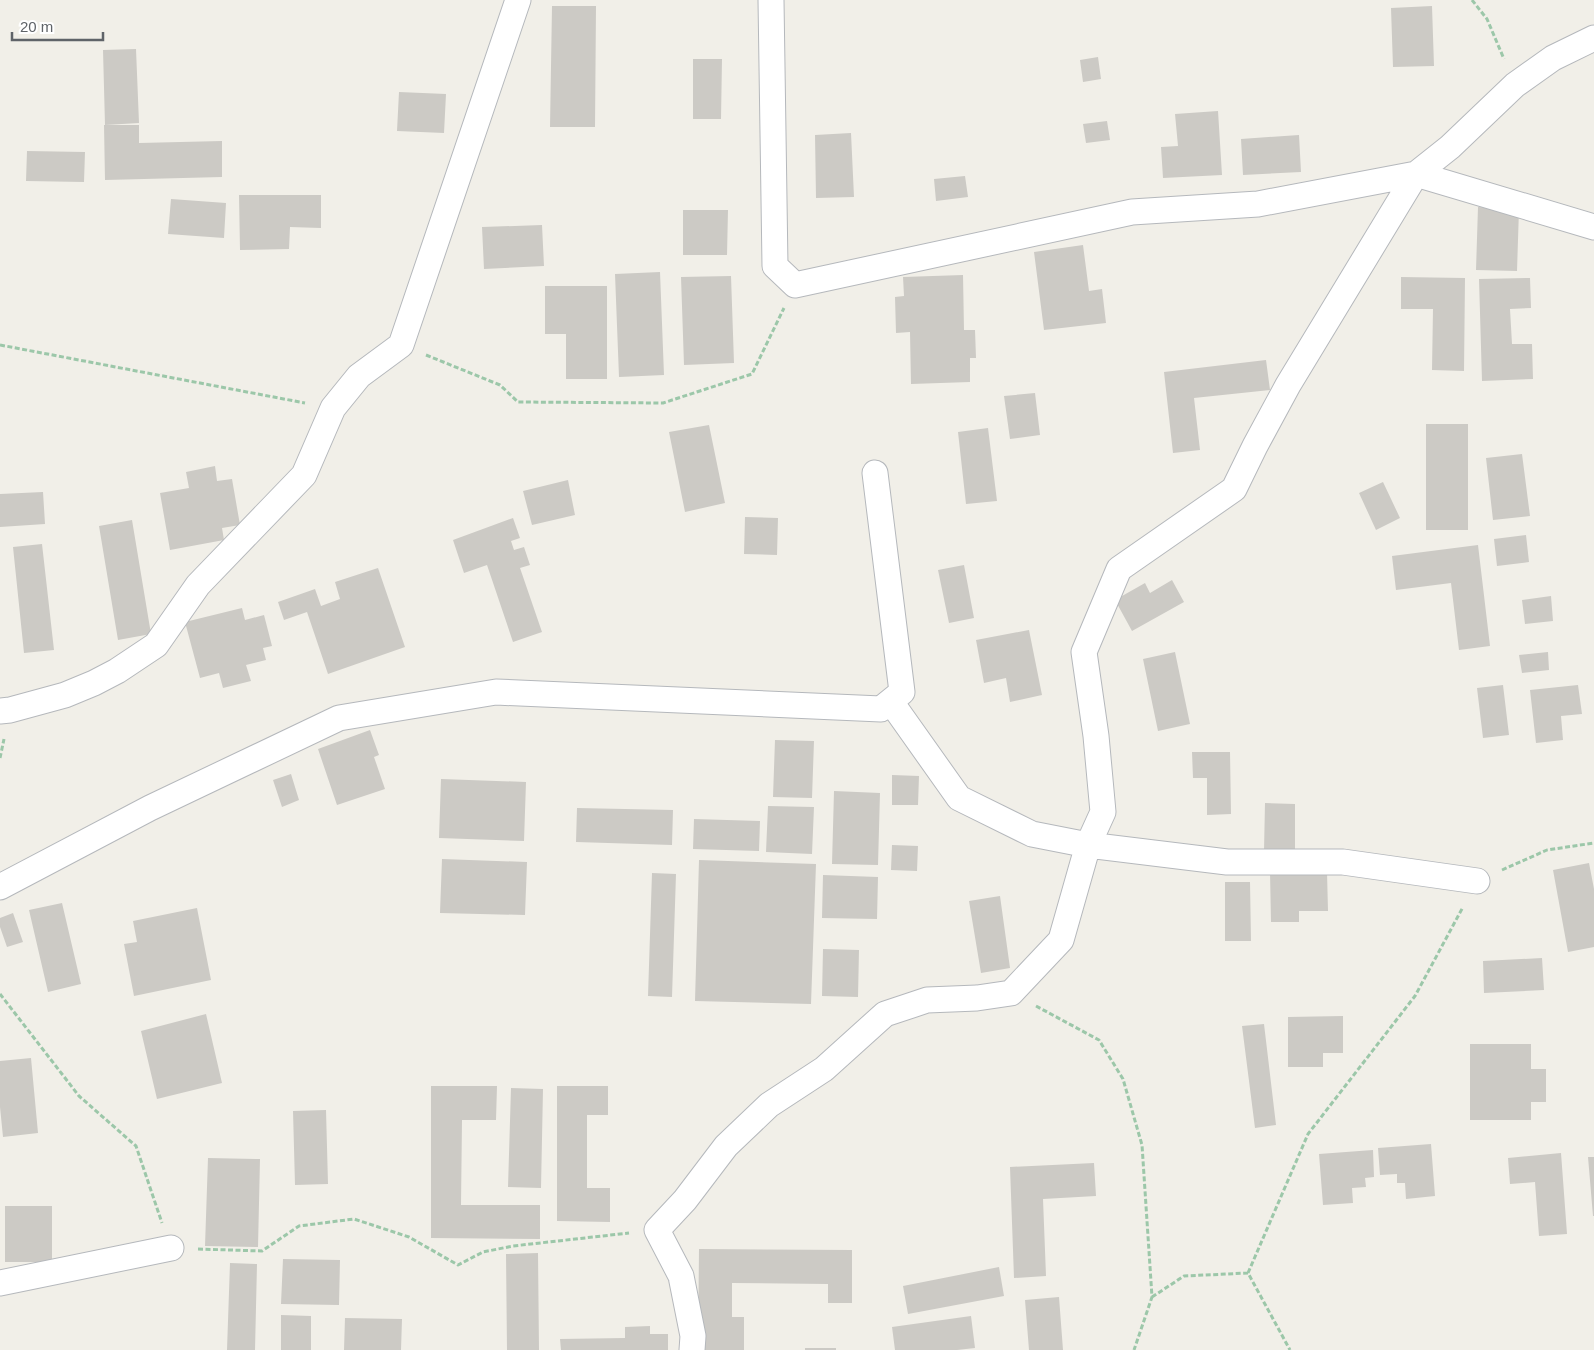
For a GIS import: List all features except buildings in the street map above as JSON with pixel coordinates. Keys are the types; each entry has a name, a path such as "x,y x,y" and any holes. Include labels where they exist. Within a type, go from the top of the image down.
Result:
{"street":[{"path":"0,711 65,695 94,684 156,645 198,585 304,475 333,408 359,376 401,344 518,0"},
{"path":"771,0 774,266 795,285 1132,212 1258,204 1416,174 1594,227"},
{"path":"692,1350 693,1336 681,1276 657,1230 685,1200 726,1146 769,1105 824,1069 885,1014 927,1000 977,998 1011,993 1061,940 1088,845 1103,812 1096,736 1084,652 1120,569 1234,489 1288,384 1416,174 1450,147 1515,85 1553,58 1594,38"},
{"path":"0,887 150,808 339,718 496,692 881,709 902,692 875,473"},
{"path":"891,702 960,798 1032,834 1088,845 1227,862 1343,862 1477,881"},
{"path":"0,1283 171,1248"}],"path":[{"path":"1472,0 1487,20 1515,85"},
{"path":"401,344 500,385 518,402 663,403 752,374 795,285"},
{"path":"0,345 333,408"},
{"path":"1248,1272 1308,1134 1414,996 1477,881 1547,850 1594,843"},
{"path":"1011,993 1099,1040 1123,1078 1142,1145 1152,1297 1134,1350"},
{"path":"0,994 79,1096 136,1146 171,1248 262,1251 299,1226 354,1219 409,1236 458,1264 483,1252 513,1246 657,1230"},
{"path":"1152,1297 1184,1276 1248,1272"},
{"path":"1248,1272 1290,1350"}]}
